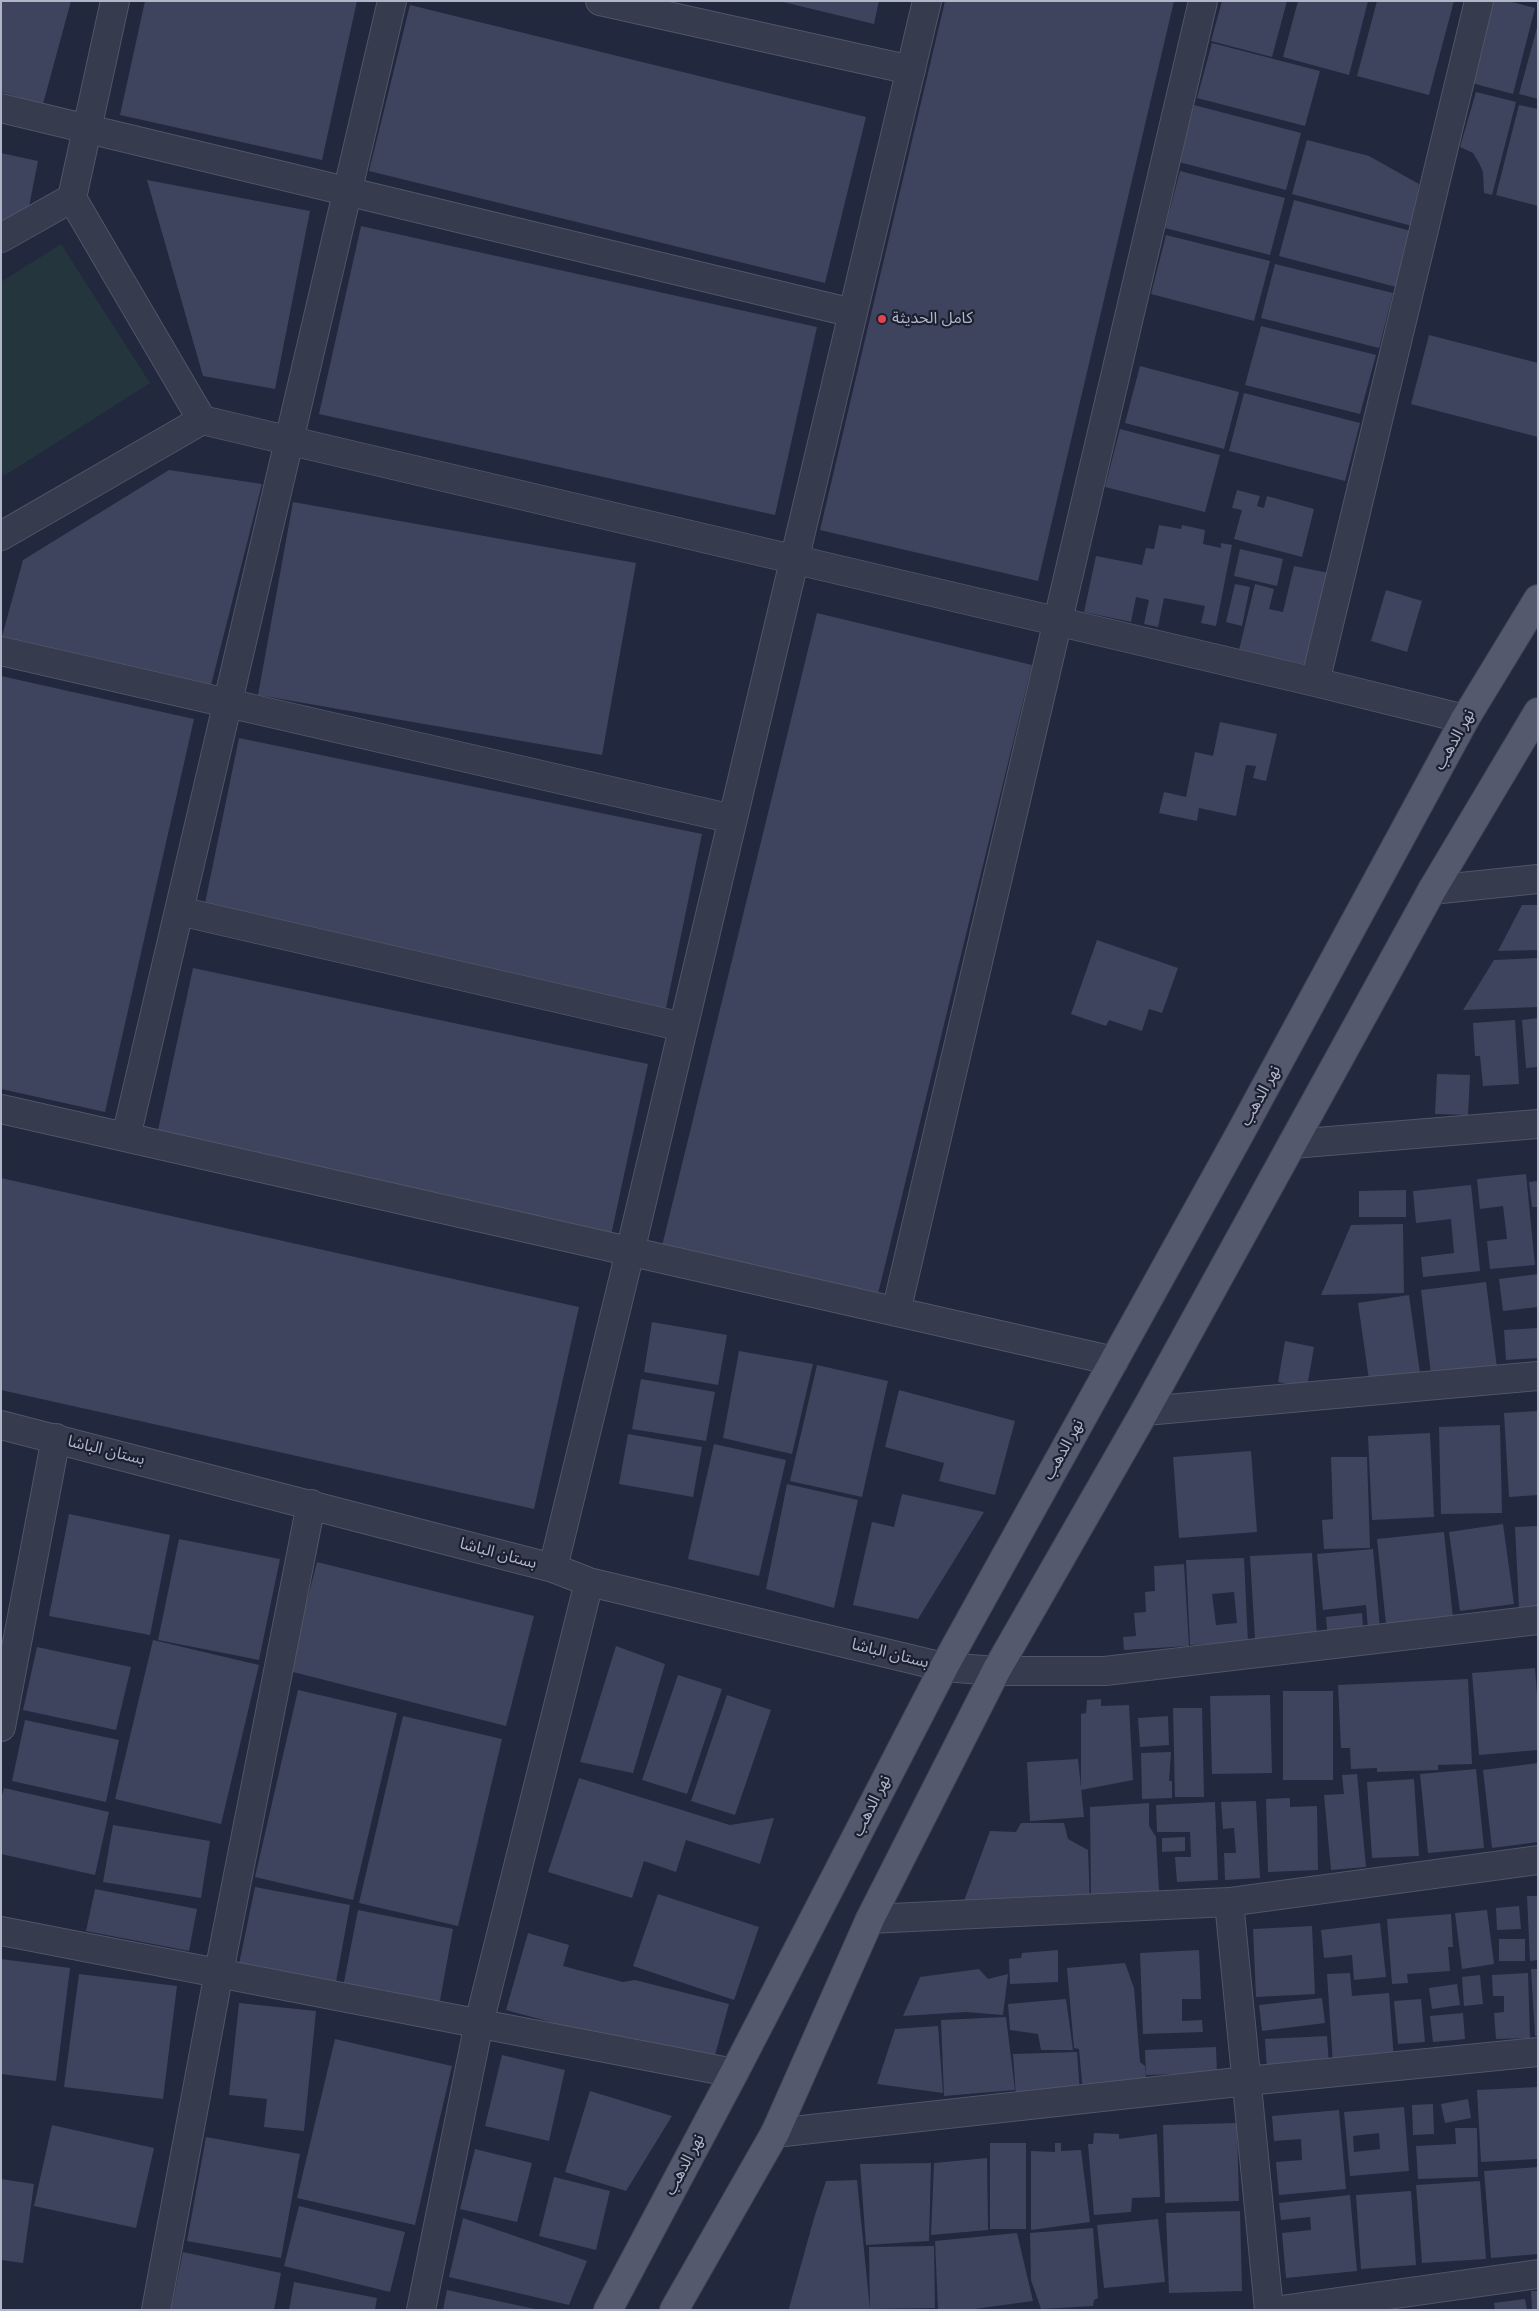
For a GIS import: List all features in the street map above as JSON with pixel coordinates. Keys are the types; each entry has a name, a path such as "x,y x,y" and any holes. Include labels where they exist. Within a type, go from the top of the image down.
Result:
{"main road":[{"name":"نهر الدهب","path":"608,2310 734,2073 944,1667 1466,719 1538,600"},
{"path":"674,2310 775,2134 870,1919 996,1671 1145,1411 1432,890 1538,712"}],"street":[{"path":"115,1 72,198 202,420"},
{"path":"126,1137 392,1"},
{"path":"600,1 911,70"},
{"path":"552,1568 630,1252 927,1"},
{"path":"896,1312 1203,1"},
{"path":"1315,682 1479,1"},
{"path":"1,108 853,313"},
{"path":"1,238 72,198"},
{"path":"1,536 202,420 1466,719"},
{"path":"1,651 733,819"},
{"path":"1432,890 1538,879"},
{"path":"179,911 683,1027"},
{"path":"1,1109 1114,1361"},
{"path":"1292,1144 1538,1124"},
{"path":"1145,1411 1538,1376"},
{"name":"بستان الباشا","path":"1,1424 552,1568 589,1582 944,1667 996,1671 1105,1671 1538,1620"},
{"path":"1,1728 56,1438"},
{"path":"156,2310 219,1972 312,1504"},
{"path":"421,2310 479,2023 589,1582"},
{"path":"870,1919 1228,1902 1538,1860"},
{"path":"1228,1902 1248,2081 1268,2310"},
{"path":"1,1930 734,2073"},
{"path":"775,2134 1248,2081 1538,2052"},
{"path":"1280,2310 1538,2274"}],"shaded area":[{"path":"61,244 150,383 4,476 1,472 1,282"}],"building":[{"path":"1,1 71,1 43,104 1,92"},
{"path":"145,1 357,1 322,160 120,115"},
{"path":"779,1 879,1 874,24"},
{"path":"945,1 1174,1 1038,581 820,530"},
{"path":"1222,1 1287,1 1272,57 1211,41"},
{"path":"1298,1 1368,1 1349,75 1283,57"},
{"path":"1377,1 1454,1 1429,95 1357,76"},
{"path":"1489,1 1508,1 1535,8 1513,94 1468,82"},
{"path":"410,5 866,117 825,283 369,171"},
{"path":"1538,24 1538,99 1519,94"},
{"path":"1212,43 1320,71 1305,126 1197,98"},
{"path":"1476,92 1516,102 1492,195 1484,193 1483,172 1473,153 1460,147"},
{"path":"1194,105 1301,133 1286,190 1179,162"},
{"path":"1519,105 1538,109 1538,206 1496,195"},
{"path":"1307,140 1369,156 1419,184 1412,226 1292,194"},
{"path":"1,153 38,161 23,237 1,250"},
{"path":"1180,171 1285,198 1270,255 1165,228"},
{"path":"147,180 310,211 275,389 203,376"},
{"path":"1294,200 1411,231 1396,287 1279,256"},
{"path":"361,226 817,327 775,515 319,414"},
{"path":"1166,235 1270,261 1254,321 1151,294"},
{"path":"1275,264 1393,293 1379,348 1261,318"},
{"path":"1261,326 1376,355 1360,414 1245,385"},
{"path":"1429,335 1538,363 1538,437 1411,404"},
{"path":"1140,366 1239,392 1224,449 1125,423"},
{"path":"1244,393 1360,423 1345,481 1229,451"},
{"path":"1120,429 1220,455 1205,512 1105,487"},
{"path":"169,470 262,484 210,689 1,640 23,560"},
{"path":"1237,490 1260,496 1257,506 1264,508 1267,496 1314,509 1302,557 1234,539 1242,510 1232,508"},
{"path":"293,502 636,563 602,755 258,695"},
{"path":"1159,525 1181,529 1182,525 1205,530 1203,544 1221,548 1221,543 1232,545 1216,626 1201,623 1205,606 1164,598 1158,627 1144,624 1149,600 1136,597 1131,622 1084,612 1096,556 1142,565 1146,548 1154,549"},
{"path":"1240,549 1283,559 1277,586 1234,576"},
{"path":"1294,566 1329,573 1308,665 1239,650 1255,584 1274,589 1269,609 1283,612"},
{"path":"1235,584 1250,587 1242,626 1226,622"},
{"path":"1386,590 1422,601 1407,652 1371,641"},
{"path":"817,613 1032,665 875,1306 660,1254"},
{"path":"1,676 194,719 105,1112 1,1089"},
{"path":"1220,722 1277,734 1266,781 1253,778 1256,766 1246,765 1236,816 1199,808 1197,821 1159,813 1164,792 1186,797 1195,752 1213,756"},
{"path":"239,738 702,834 666,1008 203,913"},
{"path":"1522,905 1538,905 1538,950 1498,951"},
{"path":"1097,940 1178,968 1162,1013 1149,1009 1142,1031 1109,1020 1106,1026 1071,1014"},
{"path":"1538,958 1538,1007 1463,1010 1494,960"},
{"path":"193,968 648,1064 610,1240 155,1144"},
{"path":"1538,1018 1538,1067 1526,1068 1522,1020"},
{"path":"1515,1020 1519,1084 1483,1086 1480,1056 1475,1056 1473,1023"},
{"path":"1437,1074 1470,1075 1468,1115 1435,1114"},
{"path":"1526,1174 1535,1265 1490,1269 1487,1241 1507,1239 1503,1206 1480,1209 1477,1179"},
{"path":"1,1178 579,1307 534,1509 1,1390"},
{"path":"1538,1181 1538,1207 1532,1207 1529,1182"},
{"path":"1471,1185 1480,1271 1423,1277 1421,1257 1454,1253 1451,1219 1416,1223 1413,1191"},
{"path":"1406,1190 1406,1217 1359,1217 1359,1191"},
{"path":"1403,1224 1404,1293 1321,1295 1351,1225"},
{"path":"1538,1274 1538,1307 1503,1311 1499,1279"},
{"path":"1486,1282 1498,1375 1432,1383 1421,1290"},
{"path":"1409,1295 1421,1380 1370,1387 1358,1303"},
{"path":"652,1322 727,1335 718,1385 644,1372"},
{"path":"1538,1328 1538,1358 1506,1360 1504,1330"},
{"path":"1285,1341 1314,1347 1307,1387 1278,1382"},
{"path":"739,1351 813,1364 792,1454 723,1438"},
{"path":"817,1365 888,1381 862,1497 790,1481"},
{"path":"641,1379 715,1392 706,1441 632,1429"},
{"path":"899,1390 1015,1421 995,1495 939,1481 944,1463 885,1447"},
{"path":"1538,1411 1538,1495 1509,1497 1504,1413"},
{"path":"1500,1425 1502,1513 1441,1514 1439,1427"},
{"path":"1430,1433 1434,1517 1372,1520 1368,1436"},
{"path":"628,1434 702,1447 693,1497 619,1484"},
{"path":"714,1444 786,1460 759,1576 688,1559"},
{"path":"1251,1451 1257,1532 1179,1538 1173,1457"},
{"path":"1331,1457 1367,1457 1370,1548 1324,1549 1322,1520 1333,1519"},
{"path":"787,1484 858,1500 834,1608 766,1589"},
{"path":"902,1494 984,1512 918,1619 853,1605 872,1522 894,1527"},
{"path":"69,1514 170,1535 150,1635 49,1616"},
{"path":"1503,1524 1514,1604 1460,1611 1449,1532"},
{"path":"1538,1526 1538,1607 1519,1608 1515,1527"},
{"path":"1444,1532 1453,1618 1386,1624 1377,1539"},
{"path":"179,1539 280,1559 259,1660 158,1640"},
{"path":"1373,1549 1380,1629 1368,1629 1366,1605 1323,1610 1317,1554"},
{"path":"1312,1553 1317,1637 1255,1640 1250,1556"},
{"path":"1244,1558 1248,1643 1190,1645 1186,1560","holes":["1234,1592 1237,1623 1216,1625 1212,1594"]},
{"path":"317,1562 534,1616 506,1726 289,1671"},
{"path":"1184,1564 1189,1646 1124,1650 1123,1637 1136,1636 1134,1613 1146,1612 1145,1592 1155,1591 1154,1566"},
{"path":"1362,1613 1364,1638 1328,1641 1326,1617"},
{"path":"153,1640 259,1665 221,1824 115,1799"},
{"path":"616,1646 665,1664 633,1773 580,1762"},
{"path":"37,1647 131,1667 116,1730 23,1710"},
{"path":"1535,1668 1538,1708 1538,1750 1479,1755 1472,1673"},
{"path":"678,1675 722,1689 687,1794 642,1780"},
{"path":"1468,1679 1472,1764 1438,1765 1438,1770 1377,1772 1377,1768 1351,1769 1350,1748 1341,1748 1338,1685"},
{"path":"298,1690 397,1713 353,1900 255,1877"},
{"path":"1283,1691 1333,1691 1333,1780 1283,1780"},
{"path":"727,1695 771,1710 735,1815 691,1801"},
{"path":"1270,1695 1272,1773 1212,1774 1210,1696"},
{"path":"1101,1699 1101,1706 1129,1705 1133,1780 1081,1790 1081,1714 1086,1713 1087,1700"},
{"path":"1173,1708 1202,1708 1204,1797 1175,1797"},
{"path":"403,1716 502,1739 458,1926 359,1903"},
{"path":"1168,1716 1169,1745 1140,1747 1138,1718"},
{"path":"25,1720 119,1740 106,1802 12,1781"},
{"path":"1171,1752 1169,1781 1172,1781 1172,1798 1142,1799 1141,1753"},
{"path":"1078,1759 1084,1817 1030,1821 1027,1762"},
{"path":"1538,1763 1538,1842 1492,1848 1483,1770"},
{"path":"1476,1769 1484,1848 1428,1853 1420,1774"},
{"path":"1357,1774 1366,1867 1331,1870 1324,1795 1344,1794 1342,1775"},
{"path":"579,1778 730,1825 774,1818 760,1864 686,1840 676,1872 644,1861 632,1898 548,1872"},
{"path":"1414,1779 1419,1856 1372,1858 1367,1782"},
{"path":"4,1788 109,1812 95,1875 1,1854 1,1799"},
{"path":"1290,1798 1290,1807 1317,1806 1318,1870 1268,1872 1266,1799"},
{"path":"1256,1801 1260,1878 1225,1880 1224,1853 1236,1853 1234,1828 1223,1829 1221,1802"},
{"path":"1215,1802 1218,1880 1177,1882 1175,1857 1191,1857 1190,1832 1157,1832 1156,1805"},
{"path":"1149,1803 1149,1826 1156,1837 1159,1891 1091,1900 1090,1807"},
{"path":"1021,1823 1064,1823 1068,1839 1088,1850 1090,1906 961,1909 990,1831 1016,1832"},
{"path":"113,1825 210,1841 201,1898 103,1882"},
{"path":"1185,1837 1185,1851 1162,1852 1162,1838"},
{"path":"255,1887 350,1905 336,1982 239,1964"},
{"path":"95,1889 197,1909 189,1951 86,1931"},
{"path":"658,1894 759,1927 734,2000 633,1966"},
{"path":"1527,1896 1538,1896 1538,1960 1530,1961"},
{"path":"1519,1906 1521,1929 1497,1930 1496,1908"},
{"path":"358,1910 453,1929 439,2006 343,1987"},
{"path":"1487,1910 1494,1964 1462,1969 1455,1913"},
{"path":"1451,1914 1453,1947 1448,1947 1450,1971 1407,1974 1408,1983 1392,1984 1387,1919"},
{"path":"1380,1923 1386,1977 1354,1980 1352,1955 1324,1958 1321,1930"},
{"path":"1312,1926 1315,1994 1256,1997 1253,1929"},
{"path":"528,1933 569,1945 563,1966 623,1982 635,1980 729,2004 712,2066 506,2010"},
{"path":"1499,1939 1525,1939 1525,1961 1499,1961"},
{"path":"1058,1950 1058,1982 1010,1984 1009,1959 1021,1958 1022,1953"},
{"path":"1199,1950 1201,1999 1182,1999 1182,2021 1202,2020 1203,2032 1143,2034 1140,1953"},
{"path":"1,1959 70,1968 56,2081 1,2074"},
{"path":"1125,1963 1134,1988 1140,2062 1145,2066 1147,2090 1083,2093 1079,2049 1074,2048 1067,1968"},
{"path":"979,1969 988,1979 1008,1974 1003,2015 966,2012 903,2016 920,1977"},
{"path":"1531,1969 1538,1969 1538,2036 1535,2036"},
{"path":"1350,1973 1352,1996 1389,1993 1394,2060 1333,2064 1327,1974"},
{"path":"1528,1973 1530,2038 1496,2039 1494,2013 1504,2012 1504,1996 1493,1996 1492,1975"},
{"path":"79,1974 177,1986 163,2099 64,2087"},
{"path":"1480,1975 1483,2004 1464,2006 1462,1977"},
{"path":"1457,1984 1460,2005 1432,2009 1429,1988"},
{"path":"1322,1998 1325,2023 1262,2031 1259,2005"},
{"path":"1066,1999 1073,2050 1041,2050 1038,2034 1010,2030 1008,2004"},
{"path":"1421,1999 1425,2042 1398,2044 1394,2001"},
{"path":"239,2003 316,2011 304,2131 264,2127 267,2099 229,2095"},
{"path":"1463,2013 1465,2039 1433,2042 1430,2016"},
{"path":"1006,2017 1015,2090 944,2096 941,2020"},
{"path":"938,2026 943,2093 877,2084 895,2029"},
{"path":"1327,2036 1329,2066 1267,2070 1265,2039"},
{"path":"335,2039 452,2066 415,2225 297,2198"},
{"path":"1216,2047 1217,2073 1146,2075 1145,2050"},
{"path":"1077,2052 1080,2093 1016,2096 1013,2054"},
{"path":"502,2055 565,2070 549,2141 485,2126"},
{"path":"1538,2087 1538,2159 1481,2162 1477,2090"},
{"path":"590,2091 672,2116 626,2191 565,2172"},
{"path":"1468,2099 1471,2118 1445,2123 1441,2104"},
{"path":"1433,2104 1434,2134 1413,2135 1412,2105"},
{"path":"1404,2107 1409,2171 1350,2176 1344,2112","holes":["1379,2133 1380,2149 1354,2152 1353,2136"]},
{"path":"1339,2110 1346,2189 1279,2195 1276,2162 1302,2160 1301,2139 1274,2141 1272,2116"},
{"path":"1237,2123 1239,2201 1165,2203 1163,2125"},
{"path":"52,2125 154,2148 136,2228 34,2206"},
{"path":"1455,2128 1477,2128 1478,2177 1418,2179 1416,2146 1456,2144"},
{"path":"1094,2133 1119,2134 1119,2139 1157,2134 1160,2197 1132,2198 1131,2212 1094,2215 1088,2144 1093,2144"},
{"path":"206,2137 300,2154 281,2258 187,2241"},
{"path":"990,2143 1026,2143 1026,2229 990,2229"},
{"path":"1055,2143 1061,2143 1061,2151 1081,2150 1090,2222 1031,2230 1031,2151 1055,2152"},
{"path":"475,2149 532,2163 517,2222 460,2209"},
{"path":"987,2158 988,2230 931,2235 934,2163"},
{"path":"931,2163 929,2241 866,2245 860,2164"},
{"path":"1538,2167 1538,2254 1491,2258 1484,2171"},
{"path":"554,2177 610,2191 596,2250 539,2236"},
{"path":"1,2179 34,2184 23,2263 1,2260"},
{"path":"857,2180 870,2310 791,2310 789,2308 826,2181"},
{"path":"1480,2181 1486,2259 1422,2263 1416,2185"},
{"path":"1411,2191 1416,2265 1361,2269 1356,2195"},
{"path":"1350,2195 1357,2271 1286,2278 1282,2233 1311,2230 1310,2217 1281,2220 1279,2203"},
{"path":"299,2206 405,2232 390,2292 284,2266"},
{"path":"1240,2211 1242,2291 1169,2293 1166,2213"},
{"path":"463,2218 587,2261 569,2305 449,2277"},
{"path":"1158,2219 1165,2282 1104,2288 1097,2225"},
{"path":"1093,2228 1098,2298 1094,2300 1093,2306 1041,2309 1031,2280 1030,2233"},
{"path":"1017,2233 1033,2301 967,2310 938,2310 935,2241"},
{"path":"934,2246 935,2308 870,2309 869,2247"},
{"path":"183,2252 281,2273 274,2310 171,2310"},
{"path":"294,2282 377,2298 375,2310 289,2310"},
{"path":"447,2290 535,2309 535,2310 443,2310"},
{"path":"1531,2291 1538,2291 1538,2310 1532,2310"},
{"path":"1525,2299 1527,2310 1495,2310 1494,2303"}],"place":[{"name":"كامل الحديثة","path":"882,319"}]}
